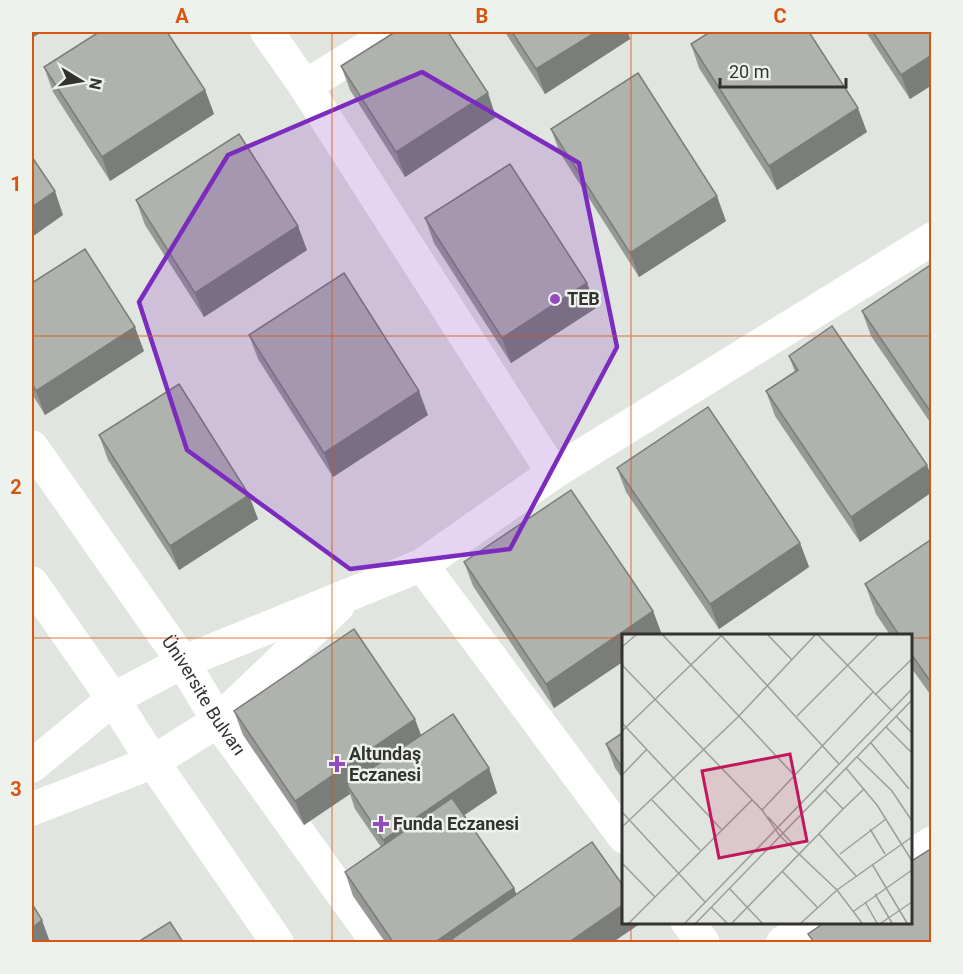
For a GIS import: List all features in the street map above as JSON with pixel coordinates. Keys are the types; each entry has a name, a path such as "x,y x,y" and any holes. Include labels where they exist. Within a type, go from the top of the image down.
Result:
{"street":[{"path":"267,32 305,86 552,473"},
{"path":"305,86 393,32"},
{"path":"32,766 113,699 183,662 422,565 552,473 932,239"},
{"name":"Üniversite Bulvarı","path":"32,447 183,662 218,721 376,942"},
{"path":"422,565 622,834"},
{"path":"32,584 113,699 153,762 277,942"},
{"path":"32,809 153,762 218,721 352,593"},
{"path":"912,856 932,843"},
{"path":"689,923 703,942"},
{"path":"783,942 811,923"}],"highlighted area":[{"path":"422,72 579,163 617,347 510,549 350,569 187,450 139,302 228,155"}],"building":[{"path":"99,32 167,32 205,90 102,157 44,67"},
{"path":"395,32 448,32 488,93 396,152 341,66"},
{"path":"512,32 596,32 536,69"},
{"path":"710,32 809,32 858,108 769,166 691,44"},
{"path":"873,32 932,32 932,55 901,75"},
{"path":"638,73 717,196 630,253 551,129"},
{"path":"239,134 298,226 195,293 136,200"},
{"path":"32,157 55,191 32,207"},
{"path":"510,164 587,283 502,338 425,218"},
{"path":"85,249 135,327 36,391 32,383 32,283"},
{"path":"932,264 932,414 862,311"},
{"path":"344,273 419,391 324,453 249,335"},
{"path":"832,326 927,465 851,517 766,391 798,370 789,356"},
{"path":"179,384 249,495 170,546 99,435"},
{"path":"708,407 800,543 710,604 617,468"},
{"path":"571,490 653,611 546,684 464,562"},
{"path":"932,539 932,684 912,655 912,634 898,634 865,584"},
{"path":"354,629 415,719 295,801 234,711"},
{"path":"453,714 489,768 383,840 347,785"},
{"path":"622,733 622,767 606,744"},
{"path":"452,798 514,888 435,942 393,942 345,872"},
{"path":"592,842 622,884 622,905 569,942 455,942 452,939"},
{"path":"932,848 932,942 814,942 808,934 824,923 912,923 912,861"},
{"path":"32,904 42,920 32,928"},
{"path":"170,922 183,942 138,942"}],"place":[{"name":"TEB","path":"555,299"},
{"name":"Altundaş Eczanesi","path":"337,764"},
{"name":"Funda Eczanesi","path":"381,824"}]}
